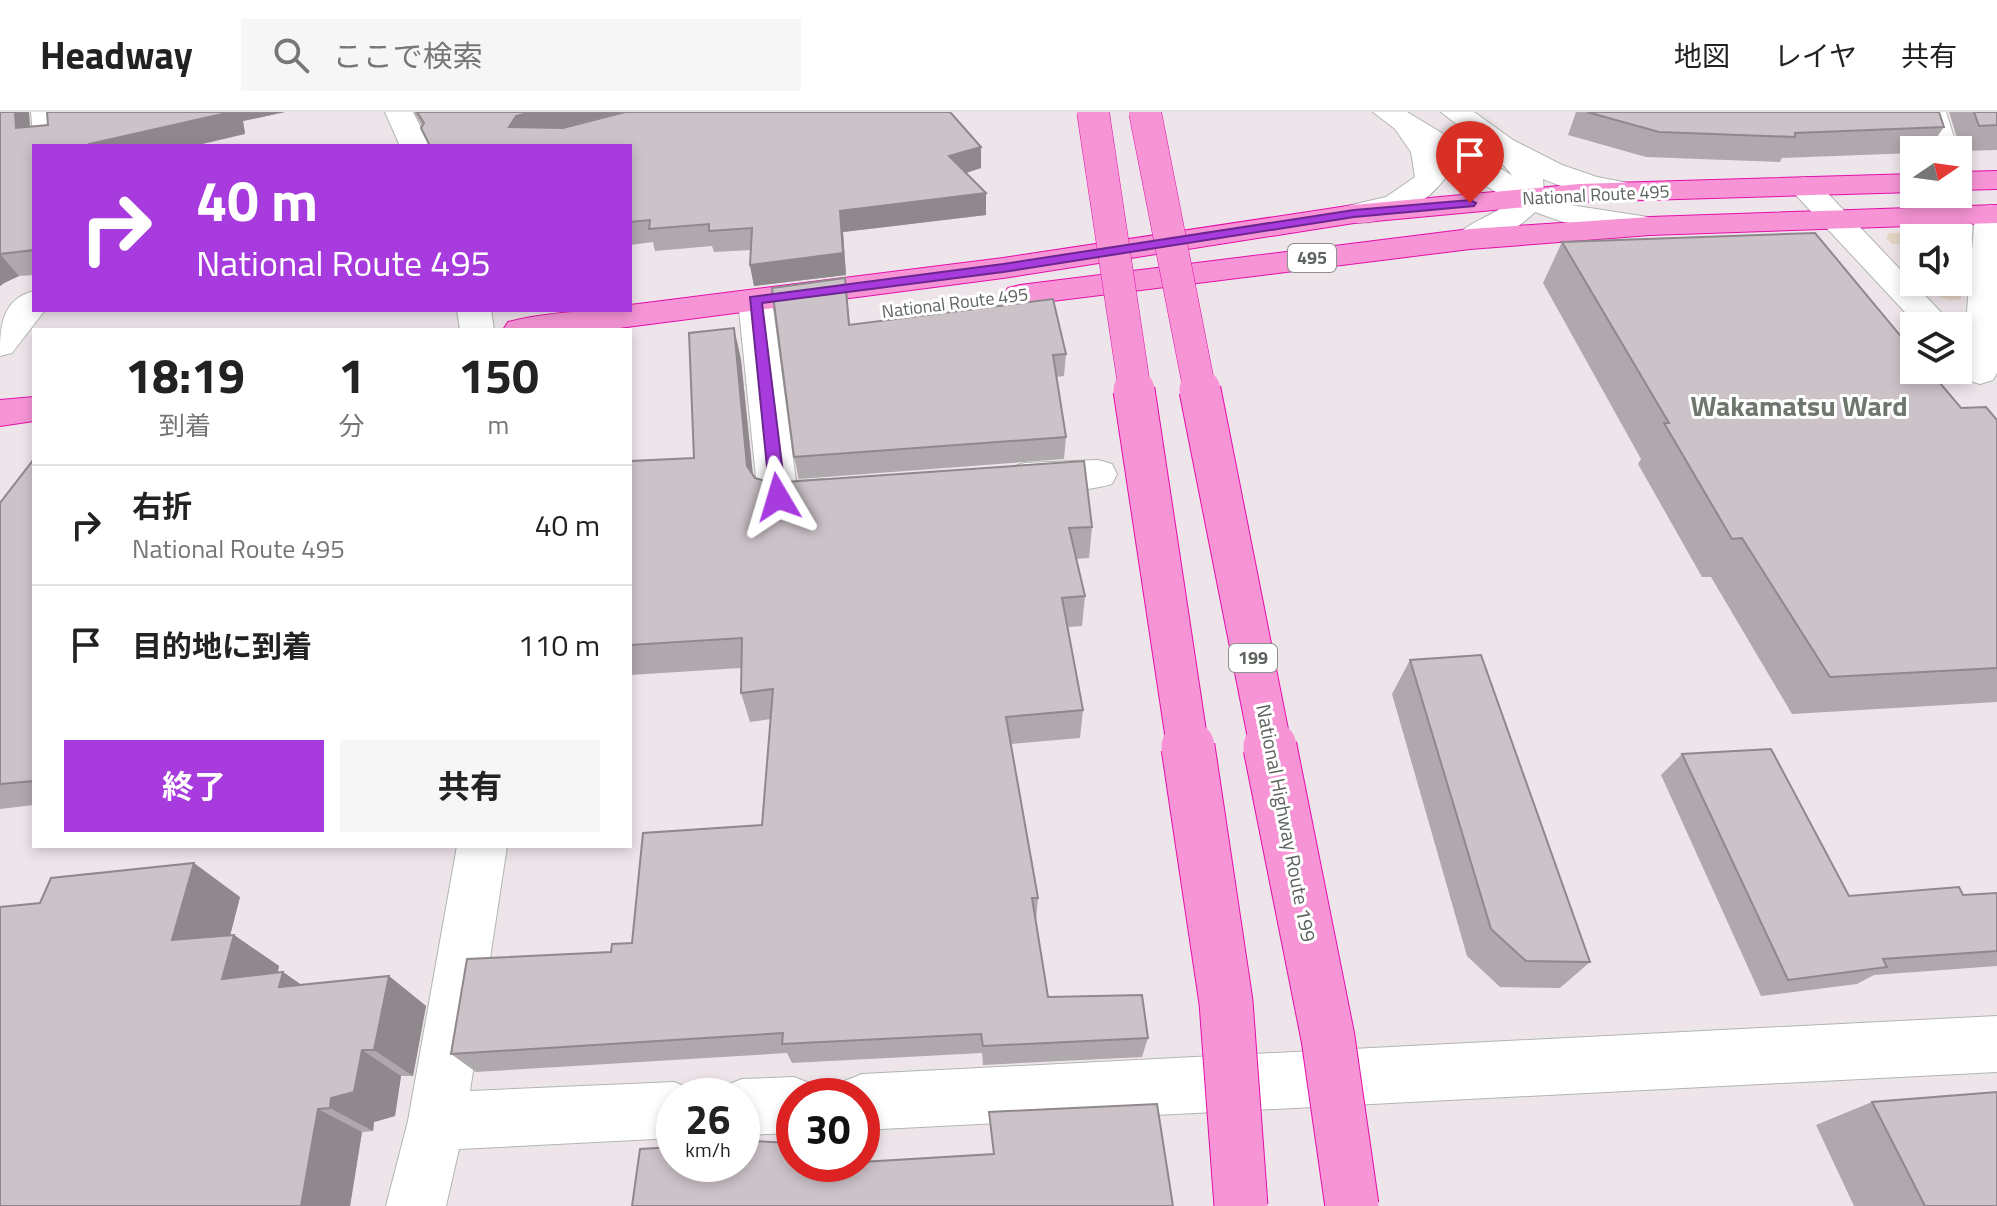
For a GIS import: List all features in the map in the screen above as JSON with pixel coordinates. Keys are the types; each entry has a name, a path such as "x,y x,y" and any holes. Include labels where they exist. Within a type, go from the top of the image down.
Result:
{"highway":[{"path":"1093,112 1226,1002 1241,1206"},
{"name":"National Highway Route 199","path":"1145,112 1328,1038 1352,1206"},
{"path":"1972,181 1997,180"},
{"name":"National Route 495","path":"632,344 756,314 1003,268 1354,214 1628,191 1900,183"},
{"name":"National Route 495","path":"550,328 756,314 1470,239 1835,217 1994,214"},
{"path":"0,383 32,379"},
{"path":"0,413 32,409"}],"street":[{"path":"45,112 47,144"},
{"path":"399,112 414,144"},
{"path":"1455,112 1535,165 1577,183 1628,191"},
{"path":"1932,112 1939,136"},
{"path":"1397,119 1527,198 1563,213 1650,226"},
{"path":"1354,214 1409,199 1422,190 1430,178 1426,152 1397,119"},
{"path":"1470,239 1502,226 1519,213 1527,198 1529,181 1509,148"},
{"path":"1804,186 1924,312"},
{"path":"1978,371 1994,214"},
{"path":"0,345 32,304"},
{"path":"756,314 778,497 855,491"},
{"path":"993,480 1098,474"},
{"path":"416,1206 437,1121 482,848"},
{"path":"880,1101 1997,1044"},
{"path":"437,1121 656,1111"}],"shaded area":[{"path":"1889,233 1900,233 1900,244 1892,244 1886,238"},
{"path":"1940,296 1961,296 1961,299"}],"building":[{"path":"0,112 15,112 16,128 48,125 47,112 231,112 89,144 32,144 32,250 0,254"},
{"path":"417,112 531,112 516,116 509,127 563,128 625,112 950,112 981,147 949,156 986,193 840,211 843,253 750,265 752,228 709,231 709,224 649,229 650,220 632,222 632,144 429,144 421,128 424,123"},
{"path":"1587,112 1939,112 1944,127 1795,133 1795,137 1659,132"},
{"path":"1974,112 1997,112 1997,125 1979,126"},
{"path":"1815,233 1900,335 1900,384 1941,384 1961,408 1986,407 1997,420 1997,668 1830,677 1742,538 1732,539 1664,423 1669,423 1562,242"},
{"path":"845,278 849,325 1053,299 1066,354 1053,355 1066,437 794,457 772,288"},
{"path":"734,328 747,466 755,478 771,483 1084,461 1092,527 1069,528 1085,596 1062,598 1083,710 1006,717 1038,898 1032,898 1048,997 1142,995 1148,1038 983,1046 981,1034 782,1044 783,1033 451,1054 467,959 611,952 612,944 632,943 643,833 762,825 773,689 741,693 742,638 632,645 632,461 694,458 689,333"},
{"path":"32,462 32,781 0,784 0,503"},
{"path":"1481,655 1590,962 1526,961 1491,929 1410,660"},
{"path":"1771,749 1849,896 1959,887 1963,895 1997,893 1997,951 1883,959 1887,967 1788,980 1682,754"},
{"path":"194,863 172,940 234,935 222,979 283,972 279,987 389,976 374,1050 362,1050 354,1092 331,1098 330,1108 318,1109 301,1206 0,1206 0,907 40,903 51,878"},
{"path":"1997,1092 1997,1206 1925,1206 1872,1102"},
{"path":"1157,1104 1173,1206 632,1206 640,1149 656,1148 656,1182 760,1182 760,1141 776,1142 776,1182 880,1182 880,1161 994,1154 989,1112"}],"district":[{"name":"Wakamatsu Ward","path":"1799,406"}],"route":[{"path":"778,497 755,300 1003,268 1354,214 1470,203"}]}
